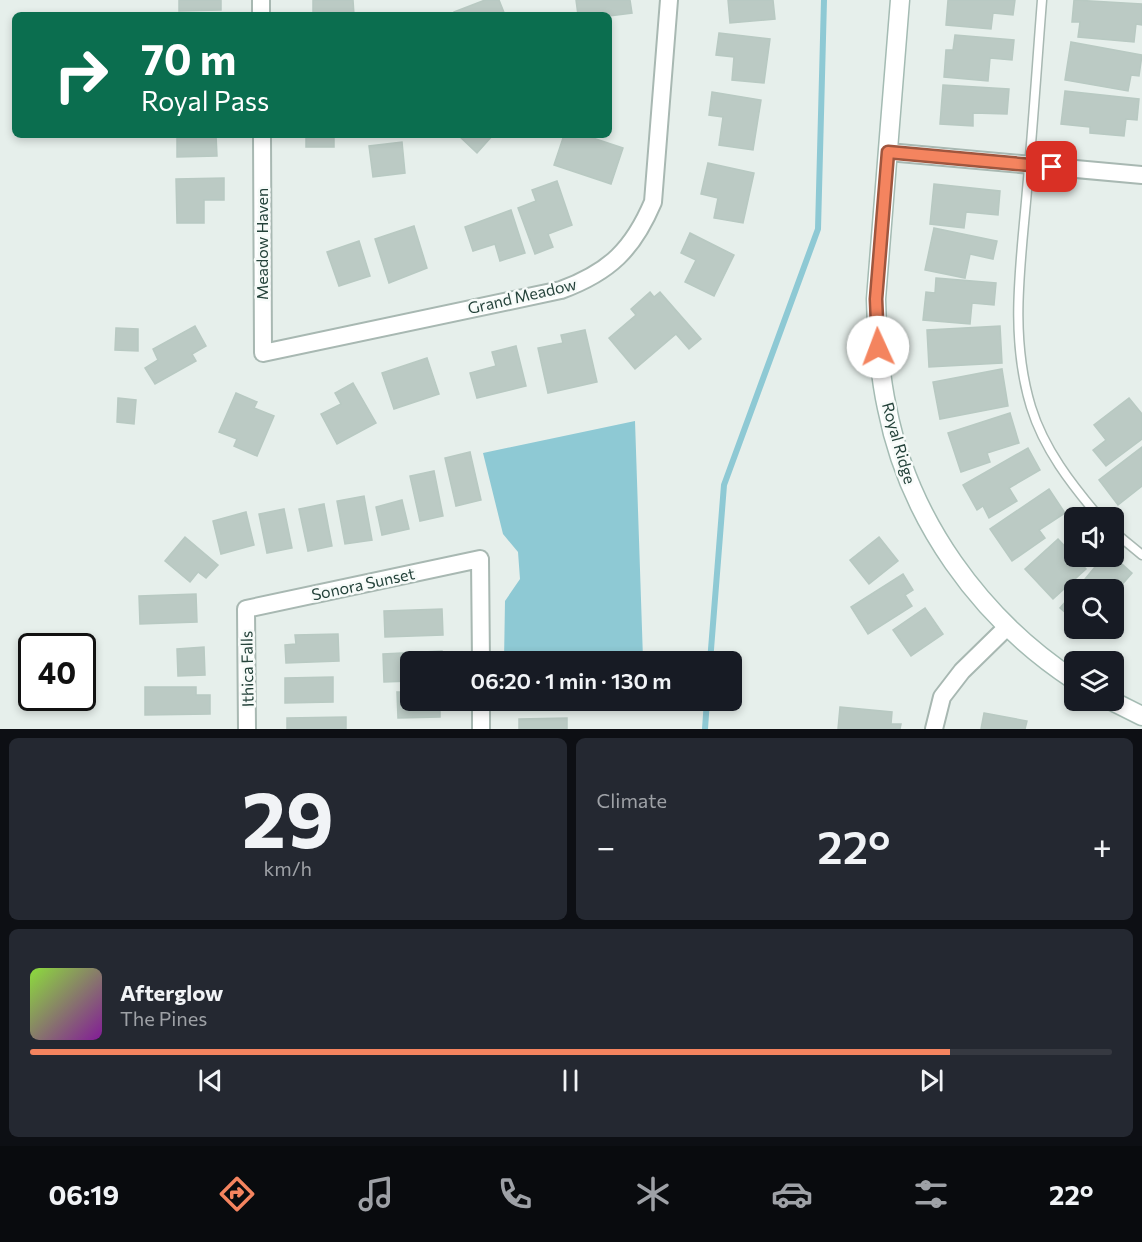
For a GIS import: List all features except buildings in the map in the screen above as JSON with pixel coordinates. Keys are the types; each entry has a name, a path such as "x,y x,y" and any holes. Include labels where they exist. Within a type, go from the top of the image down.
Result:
{"street":[{"name":"Grand Meadow","path":"263,353 561,290 586,281 609,267 638,234 653,202 669,0"},
{"name":"Royal Ridge","path":"900,0 876,299 878,347 887,409 898,452 914,494 934,534 958,571 986,606 1007,627 1064,673"},
{"name":"Meadow Haven","path":"262,138 263,353"},
{"path":"888,152 1142,175"},
{"name":"Sonora Sunset","path":"246,609 480,559 481,651"},
{"name":"Ithica Falls","path":"246,609 247,729"},
{"path":"934,729 942,697 962,671 1007,627"},
{"path":"1124,707 1142,716"},
{"path":"481,711 481,729"}],"lane":[{"path":"1042,0 1017,314 1021,367 1031,407 1048,449 1091,507"},
{"path":"1124,540 1142,555"}],"water":[{"path":"635,421 643,651 504,651 505,601 520,579 518,552 503,534 483,453"}],"waterway":[{"path":"711,651 724,485 818,229 824,0"},
{"path":"705,729 706,711"}],"route":[{"path":"878,347 876,299 888,152 1052,167"}]}
